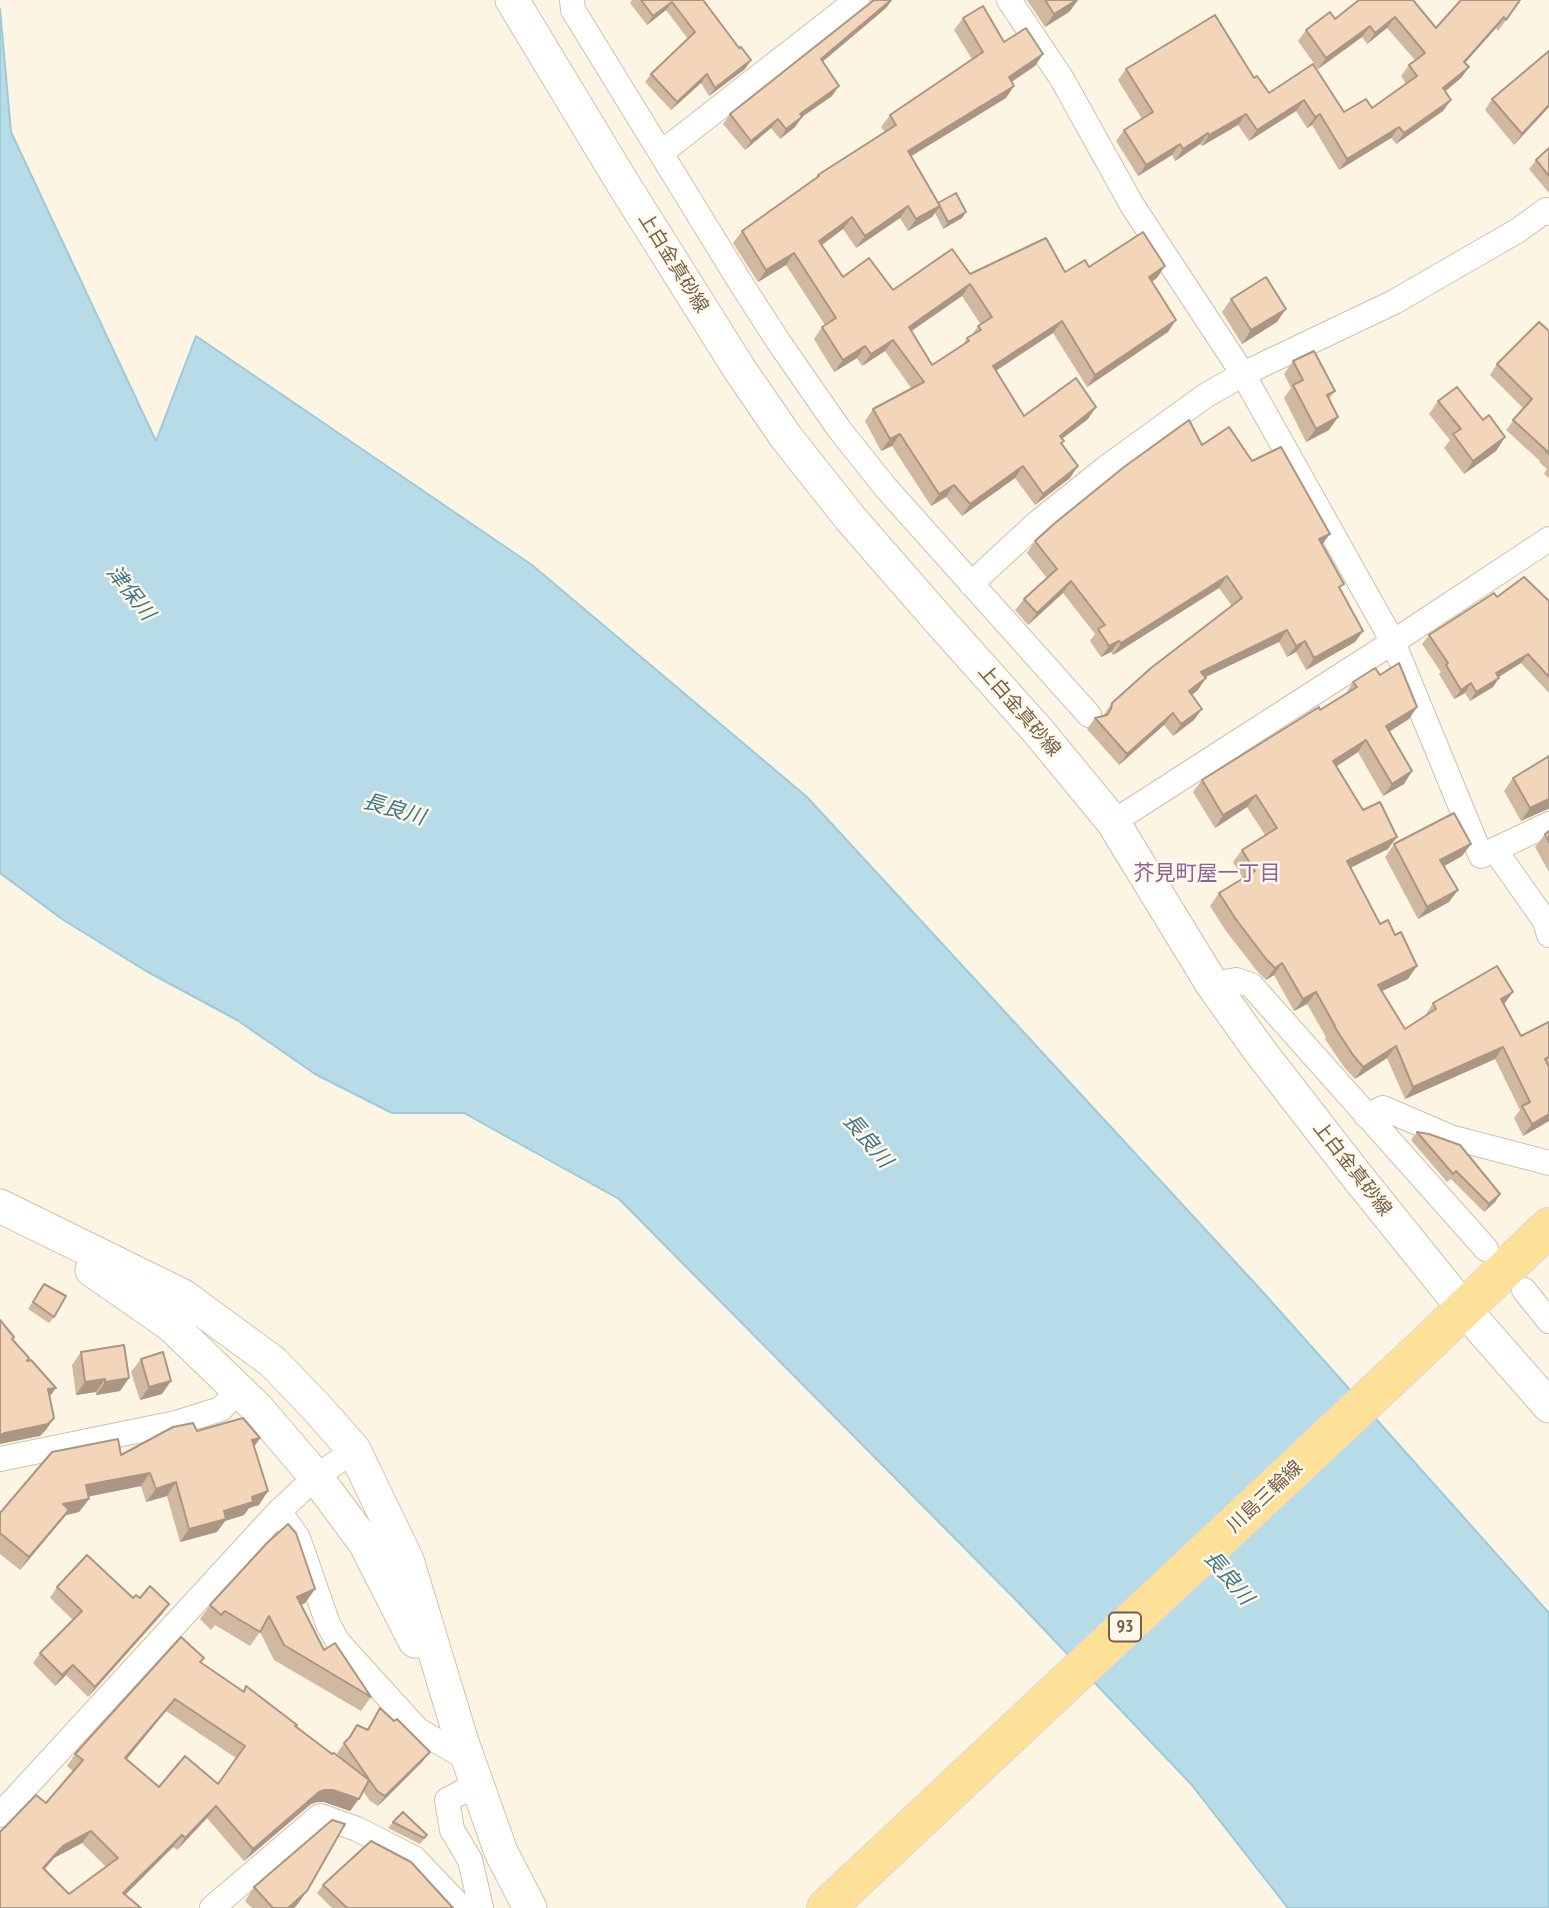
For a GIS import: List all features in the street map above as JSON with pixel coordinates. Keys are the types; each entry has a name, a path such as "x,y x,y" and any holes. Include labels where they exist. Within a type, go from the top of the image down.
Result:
{"main road":[{"name":"上白金真砂線","path":"519,6 636,205 740,370 786,437 850,517 1038,731 1113,822 1212,984 1275,1071 1464,1309 1549,1406"},
{"path":"0,1208 171,1325 257,1408 316,1477 365,1543 420,1650 469,1761"},
{"path":"0,1208 183,1296 274,1362 354,1450 407,1560 469,1761 501,1852 530,1908"},
{"name":"川島三輪線","path":"825,1908 1549,1227"}],"street":[{"path":"572,0 573,10 778,341 839,429 886,488 1089,715"},
{"path":"661,153 857,0"},
{"path":"1009,0 1062,79 1132,205 1243,374 1393,642 1481,856 1549,824"},
{"path":"971,584 1037,523 1107,467 1205,396 1243,374 1394,302 1517,231 1546,210 1549,213"},
{"path":"1113,822 1549,539"},
{"path":"1495,850 1545,920 1549,935"},
{"path":"1212,984 1236,980 1251,985 1486,1249"},
{"path":"1366,1116 1383,1108 1450,1137 1549,1163"},
{"path":"1524,1290 1549,1321"},
{"path":"0,1459 176,1423 221,1409 238,1390"},
{"path":"0,1815 279,1511 316,1477 354,1450"},
{"path":"279,1511 299,1538 328,1625 338,1642 418,1730 469,1761 447,1800 452,1830 470,1860 481,1908"},
{"path":"212,1908 320,1816 357,1829 414,1858 459,1908"}],"water":[{"path":"0,9 11,132 156,441 196,336 532,565 807,797 1261,1290 1549,1613 1549,1908 1288,1908 1191,1784 1016,1600 619,1199 464,1113 392,1113 315,1074 237,1020 146,971 62,919 0,873"}],"building":[{"path":"641,0 703,0 751,60 715,88 707,74 677,102 651,74 695,32 672,2 653,16"},
{"path":"874,0 891,0 821,59 839,86 800,114 802,117 786,129 778,119 751,141 730,114"},
{"path":"1045,0 1077,0 1054,14"},
{"path":"1359,0 1413,0 1436,28 1461,0 1520,0 1506,20 1504,17 1464,62 1469,67 1443,88 1451,100 1404,133 1399,127 1347,159 1320,114 1315,117 1304,100 1257,130 1246,114 1183,149 1180,144 1146,165 1124,130 1153,112 1126,69 1215,15 1254,78 1257,76 1269,93 1313,64 1344,112 1366,99 1372,108 1417,76 1409,65 1425,53 1395,17 1375,33 1370,26 1326,58 1306,30 1330,12 1335,19"},
{"path":"983,6 1004,42 1026,28 1043,54 1009,77 1014,86 908,151 940,206 916,219 908,206 865,236 852,217 819,241 843,277 869,258 893,290 952,249 970,274 1046,238 1065,272 1085,260 1089,267 1143,232 1165,266 1149,277 1176,320 1095,375 1062,321 993,366 1024,416 1076,378 1096,407 1060,436 1064,441 1061,443 1078,466 1043,494 1023,466 970,504 954,485 939,494 900,434 890,439 873,409 924,382 893,340 871,354 865,346 843,360 822,327 836,318 794,253 766,270 742,231 818,175 896,125 890,115 983,52 963,18","holes":["970,284 992,317 978,326 981,330 967,338 969,341 932,365 909,327"]},
{"path":"1549,51 1549,105 1522,134 1492,99"},
{"path":"1549,148 1549,176 1536,160"},
{"path":"956,193 966,212 948,222 938,203"},
{"path":"1266,277 1286,309 1251,330 1231,299"},
{"path":"1539,322 1549,331 1549,454 1513,420 1532,399 1497,364"},
{"path":"1314,351 1335,391 1327,395 1338,417 1316,429 1293,385 1303,380 1293,361"},
{"path":"1457,387 1483,420 1489,415 1505,437 1473,461 1453,434 1461,429 1438,401"},
{"path":"1189,420 1202,445 1229,427 1252,461 1281,447 1330,534 1319,539 1344,584 1339,587 1363,631 1314,658 1305,641 1296,646 1287,630 1201,672 1206,678 1189,691 1202,709 1181,724 1173,713 1127,754 1095,718 1107,715 1112,703 1151,668 1242,598 1227,576 1121,643 1119,641 1109,646 1098,629 1105,625 1071,581 1037,613 1024,599 1057,569 1035,541 1124,467"},
{"path":"1524,577 1549,601 1549,677 1528,654 1496,673 1499,678 1476,692 1471,683 1461,690 1446,665 1448,663 1429,635 1494,593 1497,597"},
{"path":"1399,663 1417,707 1386,726 1412,771 1392,784 1366,740 1333,761 1363,810 1380,802 1397,837 1347,861 1380,924 1388,920 1395,935 1401,932 1417,966 1378,985 1405,1029 1436,1009 1433,1003 1497,966 1513,992 1501,999 1521,1036 1549,1022 1549,1057 1545,1059 1549,1067 1549,1114 1532,1124 1522,1106 1530,1102 1503,1047 1413,1087 1396,1046 1363,1067 1334,1026 1316,992 1303,999 1282,963 1275,968 1266,959 1219,893 1255,871 1242,850 1277,828 1256,795 1223,815 1202,780 1319,707 1320,710 1357,687 1353,682 1375,668 1380,675"},
{"path":"1549,756 1549,799 1530,808 1513,778"},
{"path":"1454,813 1471,844 1440,860 1458,890 1427,907 1394,844"},
{"path":"1417,1132 1460,1145 1500,1194 1489,1204 1456,1171 1453,1174"},
{"path":"44,1284 66,1296 54,1317 33,1302"},
{"path":"0,1320 29,1358 27,1361 31,1360 56,1388 48,1389 54,1418 48,1424 0,1435"},
{"path":"124,1345 129,1378 85,1382 81,1352"},
{"path":"163,1352 171,1381 149,1387 141,1359"},
{"path":"243,1418 260,1438 252,1440 268,1491 252,1497 253,1502 224,1511 226,1519 189,1529 176,1482 156,1489 150,1473 86,1485 89,1499 63,1504 69,1510 29,1557 0,1533 0,1513 52,1452 118,1439 121,1455 173,1427 193,1423 197,1431"},
{"path":"288,1524 296,1533 315,1589 297,1597 324,1650 335,1643 371,1697 284,1645 269,1616 260,1632 225,1611 221,1615 210,1605"},
{"path":"87,1555 133,1598 136,1595 140,1598 150,1586 169,1604 95,1687 73,1665 62,1675 40,1653 82,1611 57,1587"},
{"path":"181,1637 204,1658 200,1662 244,1692 246,1686 369,1780 359,1799 333,1790 319,1792 253,1849 216,1806 185,1838 182,1835 123,1893 141,1908 0,1908 0,1832 36,1795 46,1803 83,1760 75,1754","holes":["175,1699 245,1746 218,1784 185,1756 159,1787 125,1758","91,1831 118,1858 69,1894 43,1868 63,1846"]},
{"path":"380,1708 394,1721 397,1719 430,1752 385,1796 377,1791 344,1743 357,1725 368,1730"},
{"path":"403,1812 427,1835 424,1838 393,1822"},
{"path":"332,1820 345,1824 307,1891 288,1908 273,1908 254,1887"},
{"path":"371,1841 411,1862 453,1908 347,1908 323,1885"}],"district":[{"name":"芥見町屋一丁目","path":"1207,874"}],"water label":[{"name":"津保川","path":"130,593"},
{"name":"長良川","path":"394,810"},
{"name":"長良川","path":"867,1141"},
{"name":"長良川","path":"1228,1578"}]}
